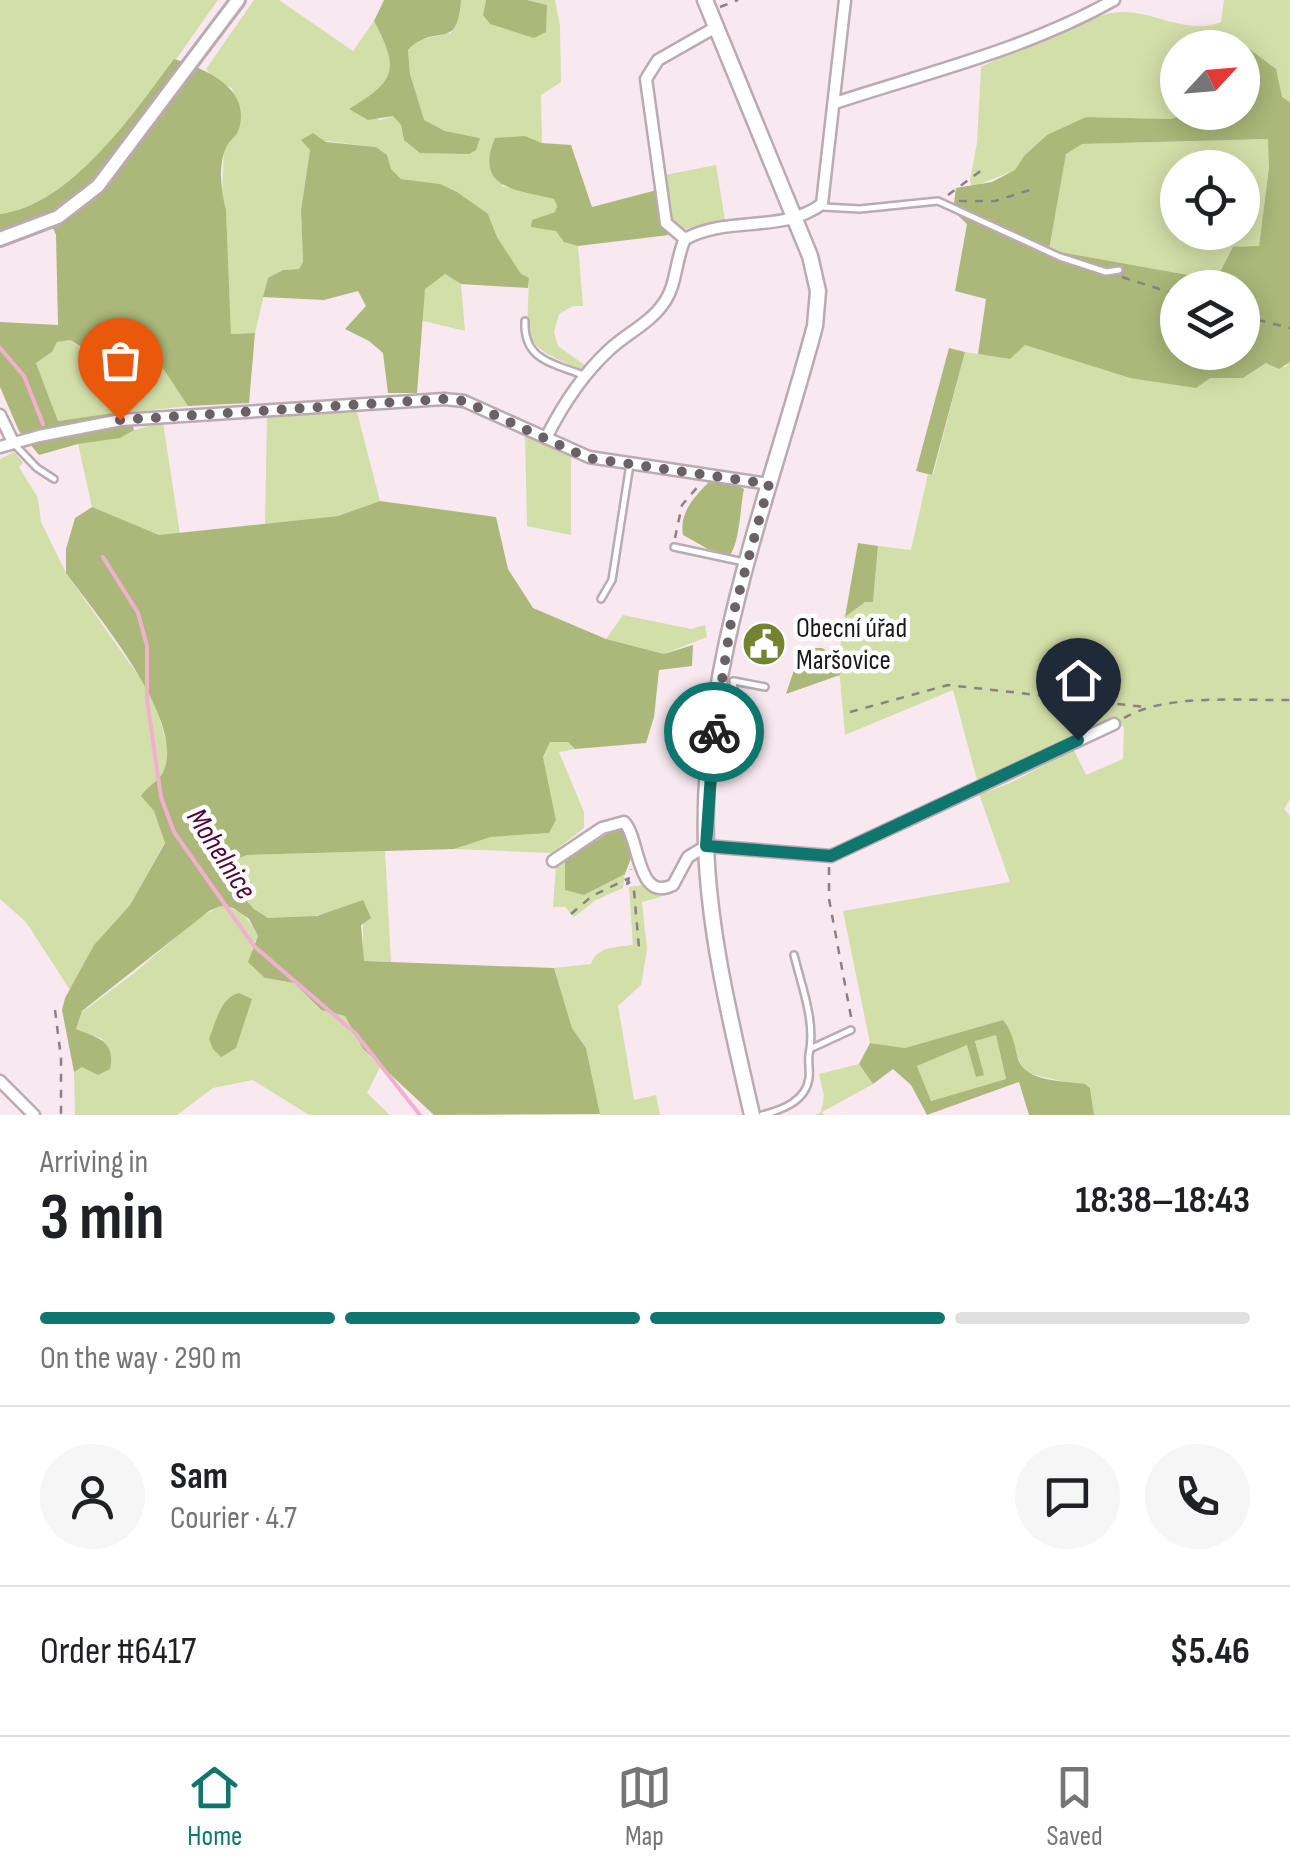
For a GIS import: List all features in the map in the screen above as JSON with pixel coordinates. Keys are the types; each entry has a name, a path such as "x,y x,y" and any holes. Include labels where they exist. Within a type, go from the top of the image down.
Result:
{"main road":[{"path":"707,6 816,275 818,307 731,622 727,680 708,777 706,846 719,954 752,1115"}],"street":[{"path":"0,239 58,216 98,186 238,0"},
{"path":"546,438 584,376 661,308 672,290 676,256 685,239 720,226 795,219 820,207 826,184 845,0"},
{"path":"835,103 990,55 1088,15 1114,0"},
{"path":"685,239 666,223 646,79 658,60 716,27"},
{"path":"0,447 120,420 444,399 464,401 588,458 769,484"},
{"path":"0,415 13,442"},
{"path":"553,861 602,828 624,822 634,835 638,860 648,880 652,886 665,889 673,885 694,851 706,846 831,856 1114,724"},
{"path":"0,1081 34,1115"}],"lane":[{"path":"820,207 860,210 938,201 1021,241 1106,272 1119,270"},
{"path":"525,321 531,351 584,376"},
{"path":"13,442 36,468 54,480"},
{"path":"602,599 612,580 630,464"},
{"path":"674,547 748,563"},
{"path":"727,680 765,687"},
{"path":"762,1115 795,1102 806,1089 814,1035 794,955"},
{"path":"812,1048 851,1030"}],"path":[{"path":"707,6 738,0"},
{"path":"938,201 986,167"},
{"path":"938,201 995,202 1033,189"},
{"path":"1106,272 1160,289"},
{"path":"1260,320 1290,328"},
{"path":"674,547 682,505 710,476"},
{"path":"850,712 948,685 1145,707 1180,702 1290,700"},
{"path":"1114,724 1145,707"},
{"path":"831,856 829,899 851,1030"},
{"path":"571,914 592,896 627,879 634,891 638,948"},
{"path":"55,1010 62,1115"}],"green space":[{"path":"0,0 218,0 151,94 93,159 32,205 0,214"},
{"path":"254,0 279,0 353,51 374,21 388,52 390,72 378,90 350,109 380,120 393,116 401,125 404,140 480,138 445,131 423,120 410,74 408,50 418,40 451,33 461,0 486,0 483,15 547,5 527,0 555,0 560,26 561,82 541,95 542,143 525,136 502,186 554,199 555,212 532,220 578,246 583,306 573,306 559,314 554,332 558,346 586,366 582,370 547,354 532,338 529,278 521,275 497,237 488,214 440,184 401,179 391,170 387,155 376,147 326,141 310,150 301,210 303,262 299,269 283,270 268,278 255,333 231,334 226,209 222,195 224,151 239,129 232,88 217,82 206,69"},
{"path":"384,0 461,0 459,16 450,32 418,42 408,50 410,74 424,120 445,131 480,138 476,150 469,154 420,153 404,140 401,125 393,116 368,120 349,109 376,90 389,73 388,51 374,21"},
{"path":"486,0 527,0 547,5 546,32 534,38 490,24 483,15"},
{"path":"1224,0 1290,0 1290,102 1282,97 1260,65 1260,30 1160,30 1160,119 1086,117 1024,156 1016,170 972,187 981,67 1106,14 1133,12 1196,26 1221,22"},
{"path":"1260,57 1276,69 1282,97 1290,102 1290,362 1279,369 1266,363 1260,367 1260,270 1221,270 1231,250 1260,250 1269,167 1268,139 1082,144 1066,154 1049,250 1160,270 1160,370 1255,370 1243,378 1210,378 1196,388 1130,378 1025,345 1010,359 978,354 986,299 955,291 967,224 953,211 956,188 992,182 1015,170 1047,135 1086,117 1160,119 1160,130 1260,130"},
{"path":"174,59 223,82 238,102 241,115 237,134 223,155 221,178 226,209 231,334 255,333 249,403 188,406 160,364 147,361 135,366 133,380 115,382 83,348 70,340 57,342 52,352 36,363 58,421 128,411 134,430 120,438 39,455 19,431 0,387 0,322 58,325 56,235 48,216 0,232 0,214 52,194 76,175 120,129"},
{"path":"313,133 326,142 376,147 387,155 391,169 401,179 440,184 457,192 488,214 497,237 521,274 529,278 528,288 461,284 445,274 425,289 417,393 388,393 383,353 345,329 366,306 358,291 324,300 263,297 268,278 283,270 299,269 303,262 301,210 310,150 301,140"},
{"path":"525,136 542,143 571,145 592,207 657,190 669,235 578,246 564,242 556,231 531,227 532,220 555,212 554,199 502,184 490,168 495,138"},
{"path":"1269,139 1260,239 1260,150 1160,150 1160,250 1255,250 1229,270 1160,270 1049,250 1066,153 1082,144"},
{"path":"716,165 725,220 696,228 676,226 670,221 665,175"},
{"path":"445,274 461,284 465,331 420,320 424,289"},
{"path":"70,340 106,369 160,364 188,406 58,421 36,363 52,352 57,342"},
{"path":"1025,345 1130,378 1243,378 1266,363 1285,367 1290,362 1290,799 1284,809 1290,816 1290,1115 1094,1115 1090,1088 1027,1073 1003,1020 905,1048 870,1043 843,911 1010,882 979,794 1074,750 1086,775 1123,759 1124,728 1116,718 977,780 953,690 845,735 838,657 845,617 865,601 873,602 878,546 911,550 928,474 933,475 965,352 1010,359"},
{"path":"949,348 965,352 932,475 916,471"},
{"path":"357,412 380,501 338,516 265,524 267,416"},
{"path":"163,422 180,534 158,535 92,507 78,444"},
{"path":"525,435 571,457 571,535 527,526"},
{"path":"14,452 23,463 19,467 38,498 41,522 66,573 154,698 169,752 164,772 156,781 154,811 165,842 130,905 94,945 70,990 26,922 0,899 0,459"},
{"path":"709,482 733,482 744,489 738,533 730,555 708,549 683,535 686,513"},
{"path":"380,501 496,517 508,569 533,608 606,639 664,654 693,645 692,666 659,670 654,717 646,743 575,749 568,742 550,742 543,757 556,820 549,833 491,837 454,849 247,855 230,862 232,884 254,909 268,918 317,916 363,900 371,918 361,925 364,961 554,968 572,1028 586,1048 600,1114 434,1115 363,1049 345,1016 321,1010 294,983 265,978 248,962 258,936 249,919 233,908 221,906 209,911 82,1011 76,1029 108,1046 110,1069 98,1075 82,1067 74,1072 62,1010 65,998 94,945 130,905 165,843 154,811 141,796 163,772 167,746 161,721 133,666 66,573 66,549 75,518 92,507 159,535 338,516"},
{"path":"858,543 878,546 873,602 865,602 845,617"},
{"path":"623,615 691,629 705,625 707,637 664,654 606,639"},
{"path":"811,648 822,648 838,657 840,675 786,694 795,667"},
{"path":"550,742 568,742 575,749 559,752 584,812 584,828 552,853 454,849 491,837 549,833 556,820 543,757"},
{"path":"618,827 625,828 633,853 625,874 584,895 565,890 565,861"},
{"path":"385,851 391,962 363,961 363,901 304,918 268,918 254,909 229,873 230,862 247,855"},
{"path":"565,861 566,890 584,895 625,874 623,888 596,900 574,917 565,907 553,907 556,864"},
{"path":"643,885 661,897 642,902 647,949 641,985 618,1006 634,1100 656,1095 660,1115 600,1115 586,1048 572,1028 554,968 591,964 602,951 633,945 629,887"},
{"path":"221,906 239,912 255,930 258,936 252,948 265,978 294,983 320,1010 345,1016 363,1049 380,1067 367,1093 390,1115 309,1115 253,1080 213,1088 177,1115 75,1115 74,1072 103,1039 75,1029 82,1012 198,918"},
{"path":"239,993 252,999 236,1048 221,1057 209,1039 223,1005"},
{"path":"1003,1020 1022,1067 1046,1079 1085,1084 1090,1088 1094,1115 1029,1115 1019,1082 927,1115 911,1085 893,1069 873,1084 859,1064 870,1043 905,1048","holes":["996,1035 1006,1079 931,1101 917,1066 967,1045 976,1077 984,1075 975,1041"]},
{"path":"996,1034 1006,1079 931,1101 917,1066 968,1044 976,1076 983,1075 975,1040"},
{"path":"859,1064 873,1084 822,1112 824,1115 815,1115 821,1112 824,1096 819,1074"}],"waterway":[{"name":"Mohelnice","path":"0,348 24,376 43,424"},
{"name":"Mohelnice","path":"103,557 138,613 147,646 147,699 161,797 174,832 254,946 355,1033 420,1115"}],"way so far":[{"path":"120,420 444,399 484,409 588,458 769,484 731,622 714,732"}],"place":[{"name":"Obecní úřad Maršovice","path":"764,644"}],"route":[{"path":"714,732 706,846 831,856 1078,740"}]}
